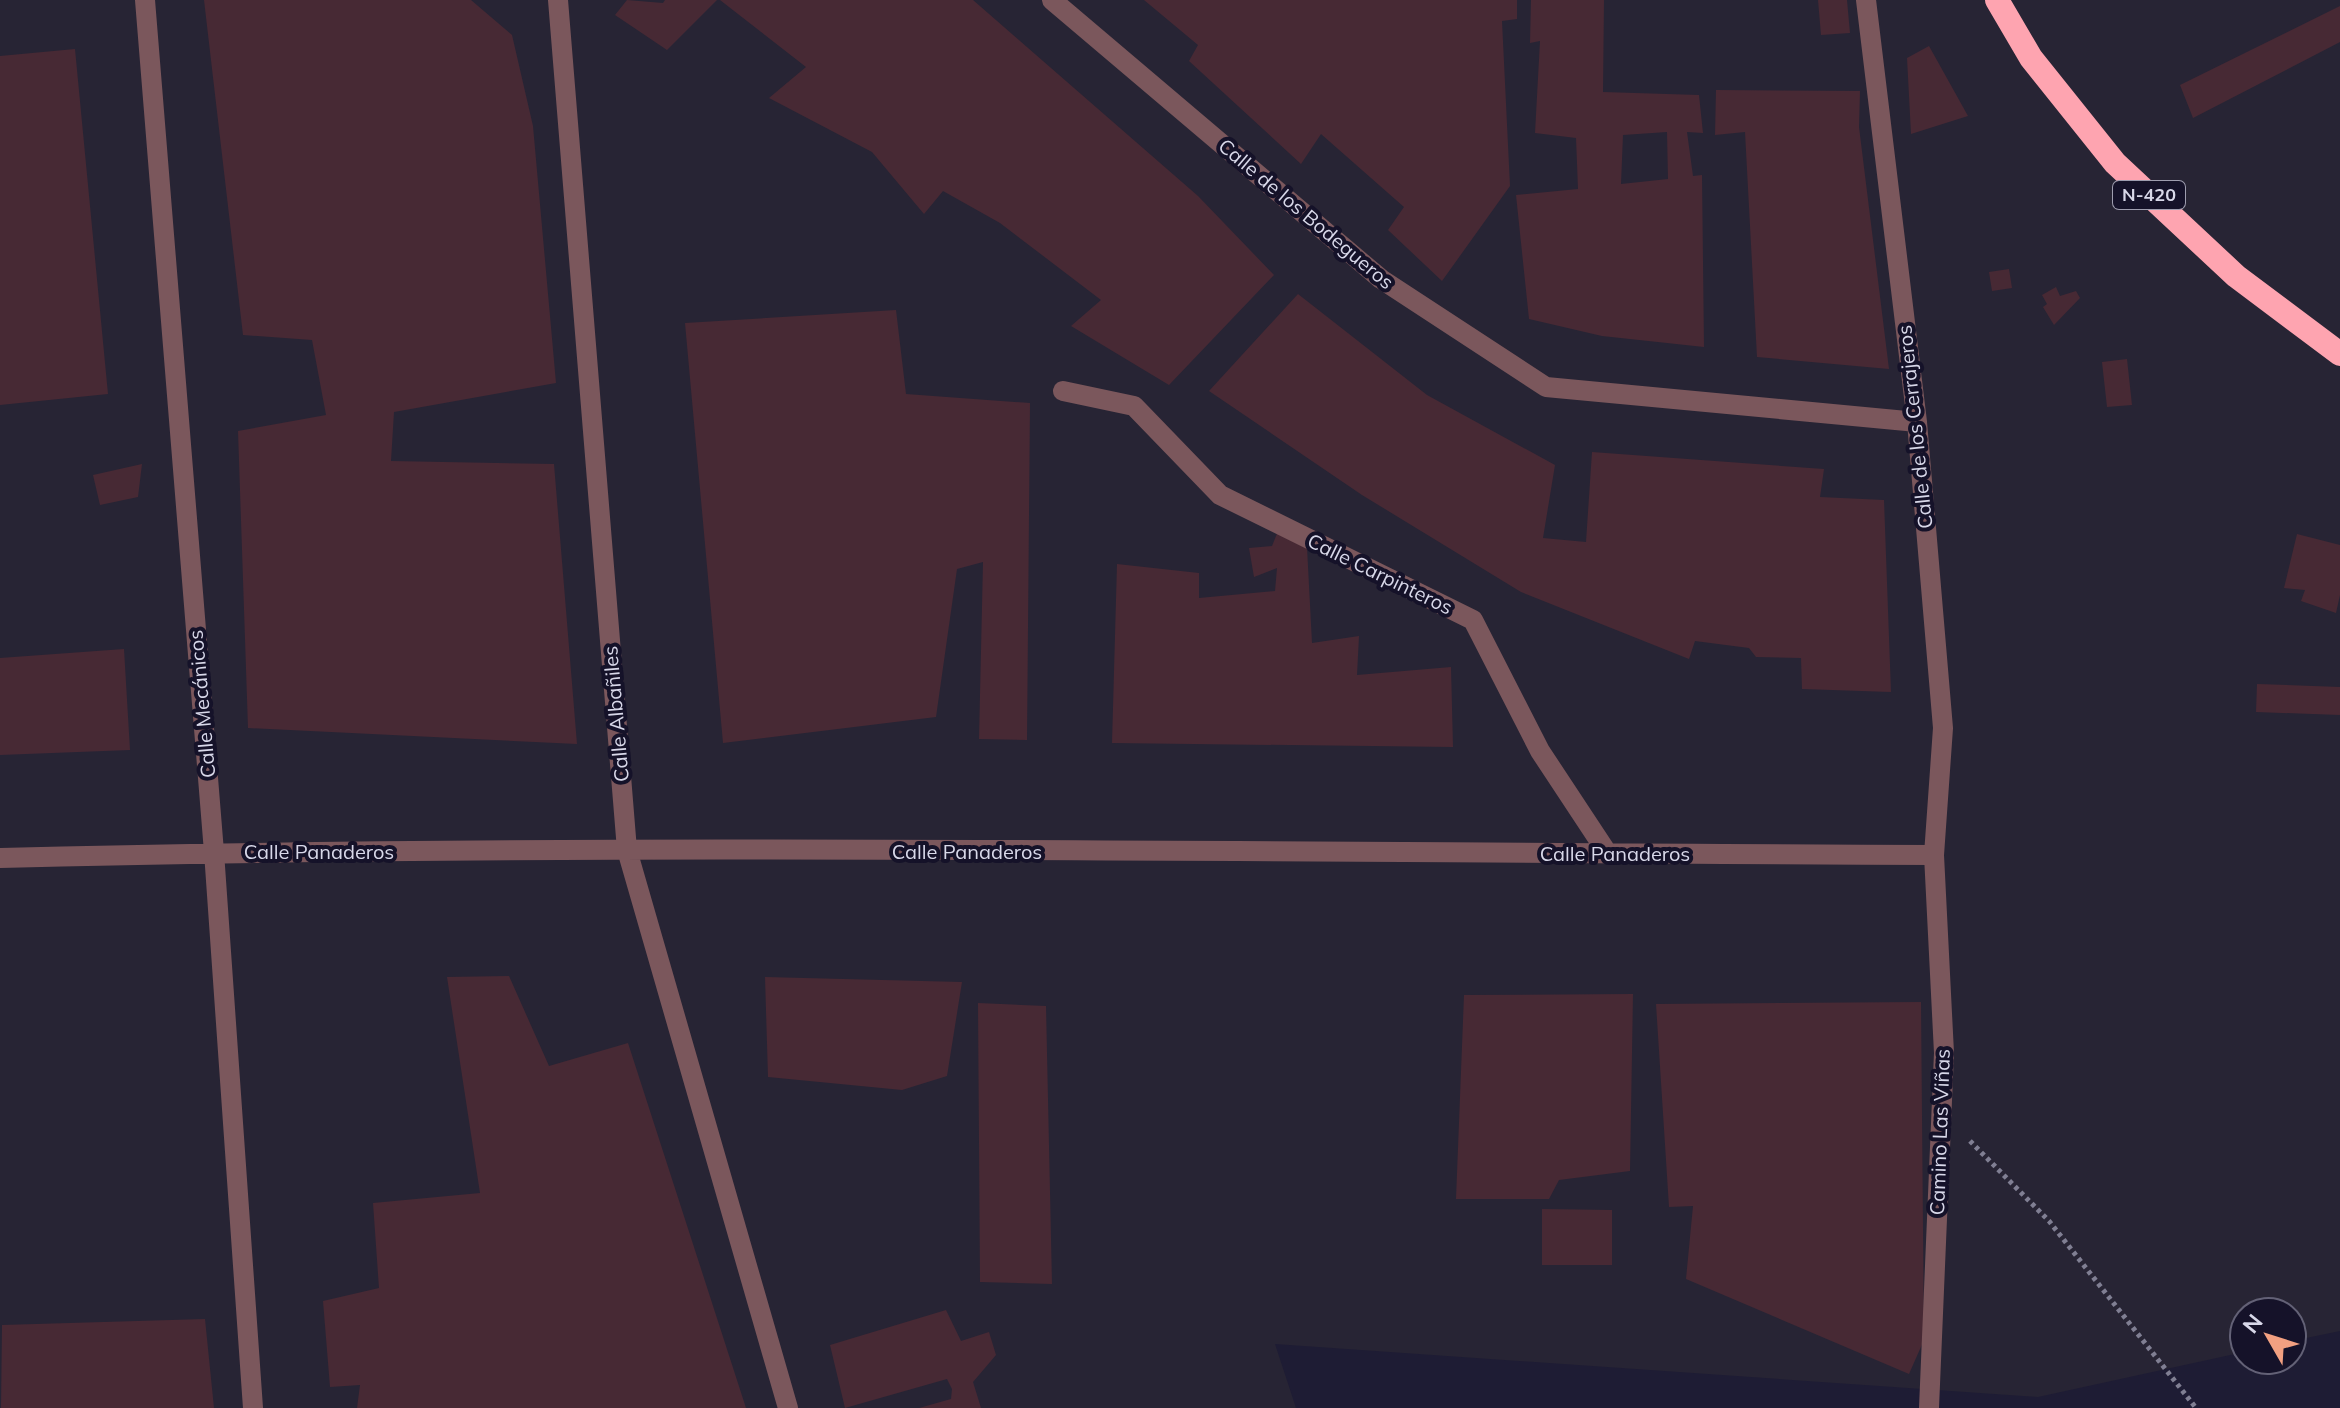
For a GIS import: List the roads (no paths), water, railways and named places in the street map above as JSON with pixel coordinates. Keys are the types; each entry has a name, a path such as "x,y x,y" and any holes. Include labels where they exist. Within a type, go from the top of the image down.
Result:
{"highway":[{"name":"N-420","path":"1997,0 2031,58 2115,163 2236,276 2340,354"}],"street":[{"name":"Calle Mecánicos","path":"145,0 214,852 253,1408"},
{"name":"Calle Albañiles","path":"558,0 627,850 788,1408"},
{"name":"Calle de los Bodegueros","path":"1052,0 1381,279 1546,387 1917,422"},
{"name":"Calle de los Cerrajeros","path":"1866,0 1917,422 1943,728 1934,855"},
{"name":"Calle Carpinteros","path":"1063,391 1134,406 1220,495 1473,620 1540,751 1608,854"},
{"name":"Calle Panaderos","path":"0,858 214,852 627,850 1934,855"},
{"name":"Camino Las Viñas","path":"1929,1408 1944,1053 1934,855"}]}
